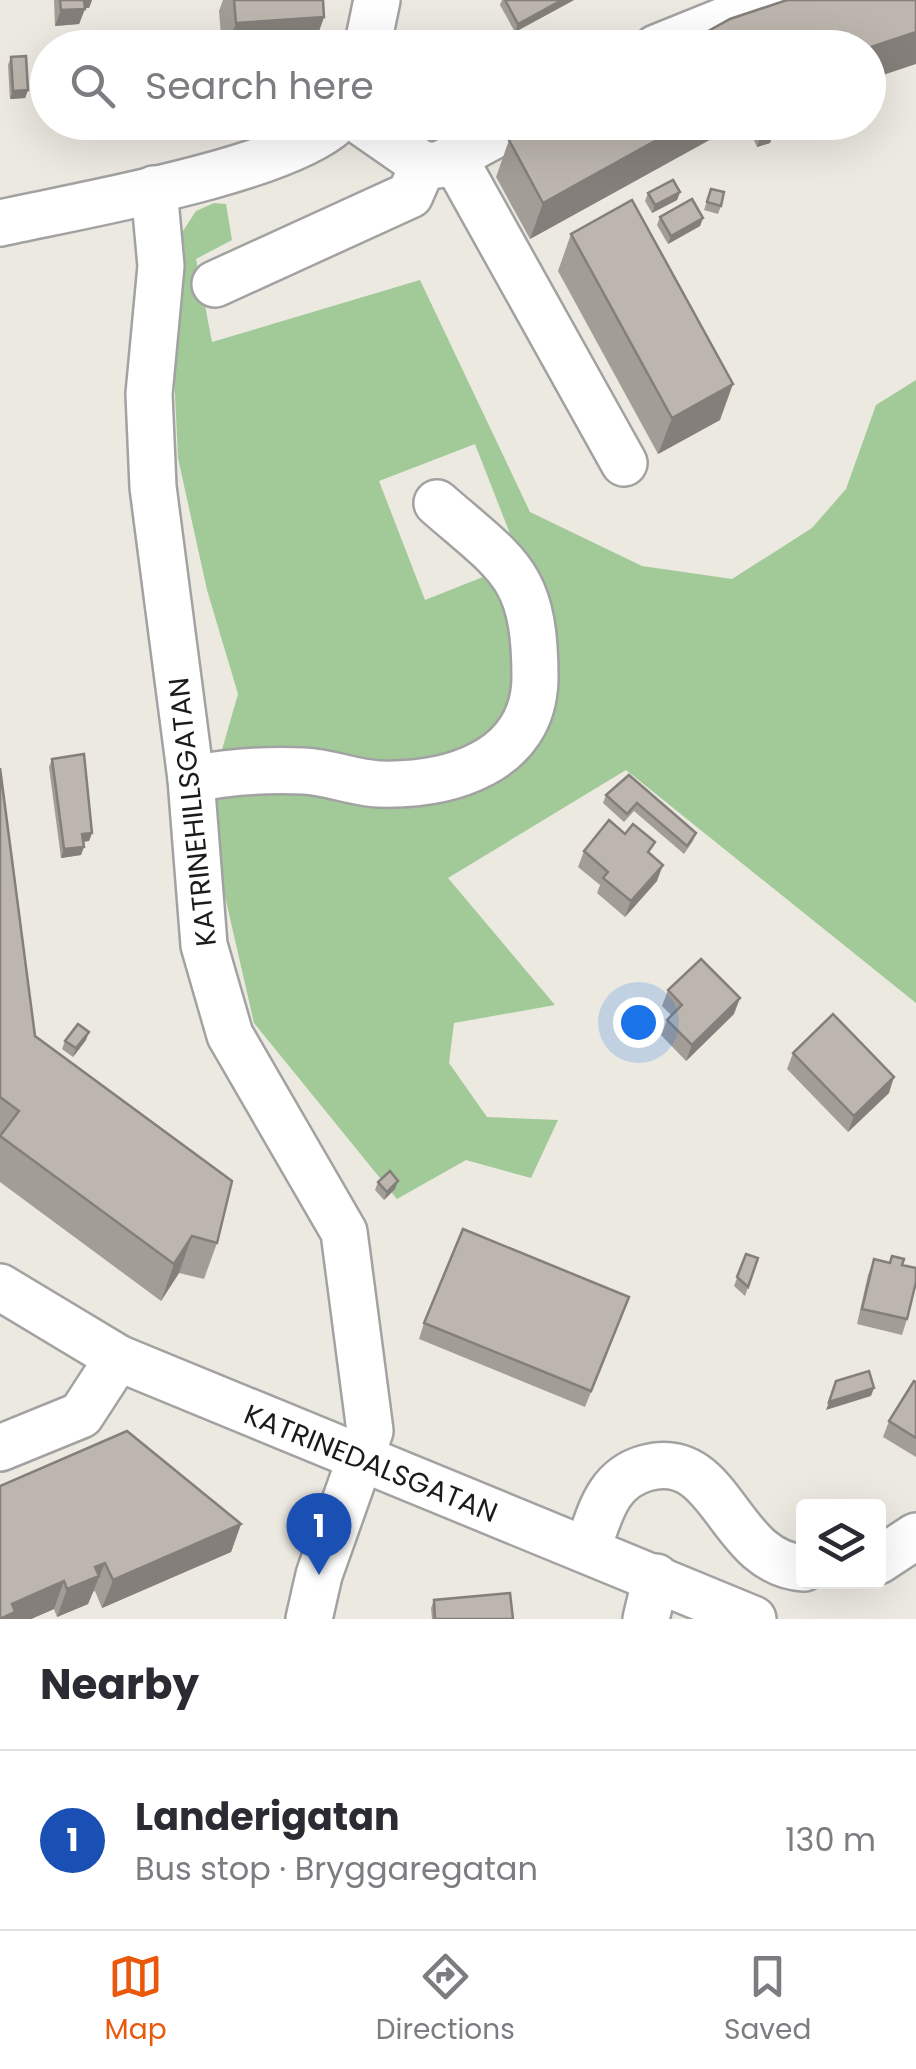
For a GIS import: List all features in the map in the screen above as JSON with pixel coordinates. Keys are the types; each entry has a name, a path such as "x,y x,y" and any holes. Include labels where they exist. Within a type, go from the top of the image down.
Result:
{"street":[{"path":"371,30 377,0"},
{"path":"701,30 775,0"},
{"path":"0,222 154,189 317,140"},
{"path":"397,140 438,161 624,463"},
{"path":"215,284 410,195 438,161 482,140"},
{"name":"KATRINEHILLSGATAN","path":"154,189 161,266 149,394 154,487 190,779 204,946 230,1035 344,1232 370,1431 319,1574 309,1619"},
{"path":"190,779 245,770 310,771 377,784 443,780 495,762 520,726 535,689 528,596 508,566 437,502"},
{"name":"KATRINEDALSGATAN","path":"0,1287 118,1358 359,1460 587,1550 651,1598 753,1619"},
{"path":"0,1448 81,1415 118,1358"},
{"path":"587,1550 609,1492 628,1473 660,1464 691,1470 716,1494 735,1526 761,1554 796,1565"},
{"path":"886,1556 916,1536"}],"green space":[{"path":"214,203 226,204 232,240 196,259 212,342 420,280 530,512 642,566 732,579 812,528 846,489 876,405 916,380 916,1003 626,770 448,878 555,1005 454,1023 449,1063 487,1117 558,1120 531,1178 466,1160 397,1199 254,1023 205,809 238,694 207,590 178,458 173,352 179,237 196,211","holes":["475,444 521,562 425,600 379,481"]}],"building":[{"path":"60,0 84,0 85,9 61,10"},
{"path":"234,0 323,0 324,17 236,23"},
{"path":"505,0 562,0 518,24"},
{"path":"787,0 916,0 916,32 886,42 886,30 710,30 730,19"},
{"path":"26,56 28,90 13,91 11,57"},
{"path":"509,140 657,140 543,203"},
{"path":"673,180 680,192 655,205 648,193"},
{"path":"711,189 724,192 721,206 707,202"},
{"path":"692,199 703,218 671,236 660,217"},
{"path":"632,200 733,384 672,418 571,234"},
{"path":"84,754 92,833 82,834 84,847 64,849 52,759"},
{"path":"0,768 35,1036 232,1181 217,1243 192,1236 174,1264 0,1136 19,1111 0,1097"},
{"path":"629,775 696,833 687,846 637,803 627,814 606,795"},
{"path":"609,820 625,834 633,824 655,842 648,852 663,865 631,901 603,878 608,872 584,851"},
{"path":"701,959 740,998 692,1045 667,1020 682,1005 668,990"},
{"path":"833,1014 894,1077 854,1116 793,1053"},
{"path":"78,1024 89,1032 76,1048 65,1041"},
{"path":"390,1171 398,1181 387,1192 378,1182"},
{"path":"463,1229 629,1297 591,1391 424,1323"},
{"path":"746,1254 758,1258 748,1287 737,1277"},
{"path":"892,1256 904,1259 902,1265 916,1268 907,1319 862,1309 874,1259 890,1263"},
{"path":"869,1371 874,1388 829,1402 836,1381"},
{"path":"916,1382 916,1438 889,1421"},
{"path":"127,1431 241,1524 113,1580 105,1563 95,1567 99,1576 67,1589 64,1581 12,1604 15,1612 0,1619 0,1486"},
{"path":"510,1593 513,1619 435,1619 434,1600"}],"place":[{"name":"Landerigatan","path":"319,1575"}]}
